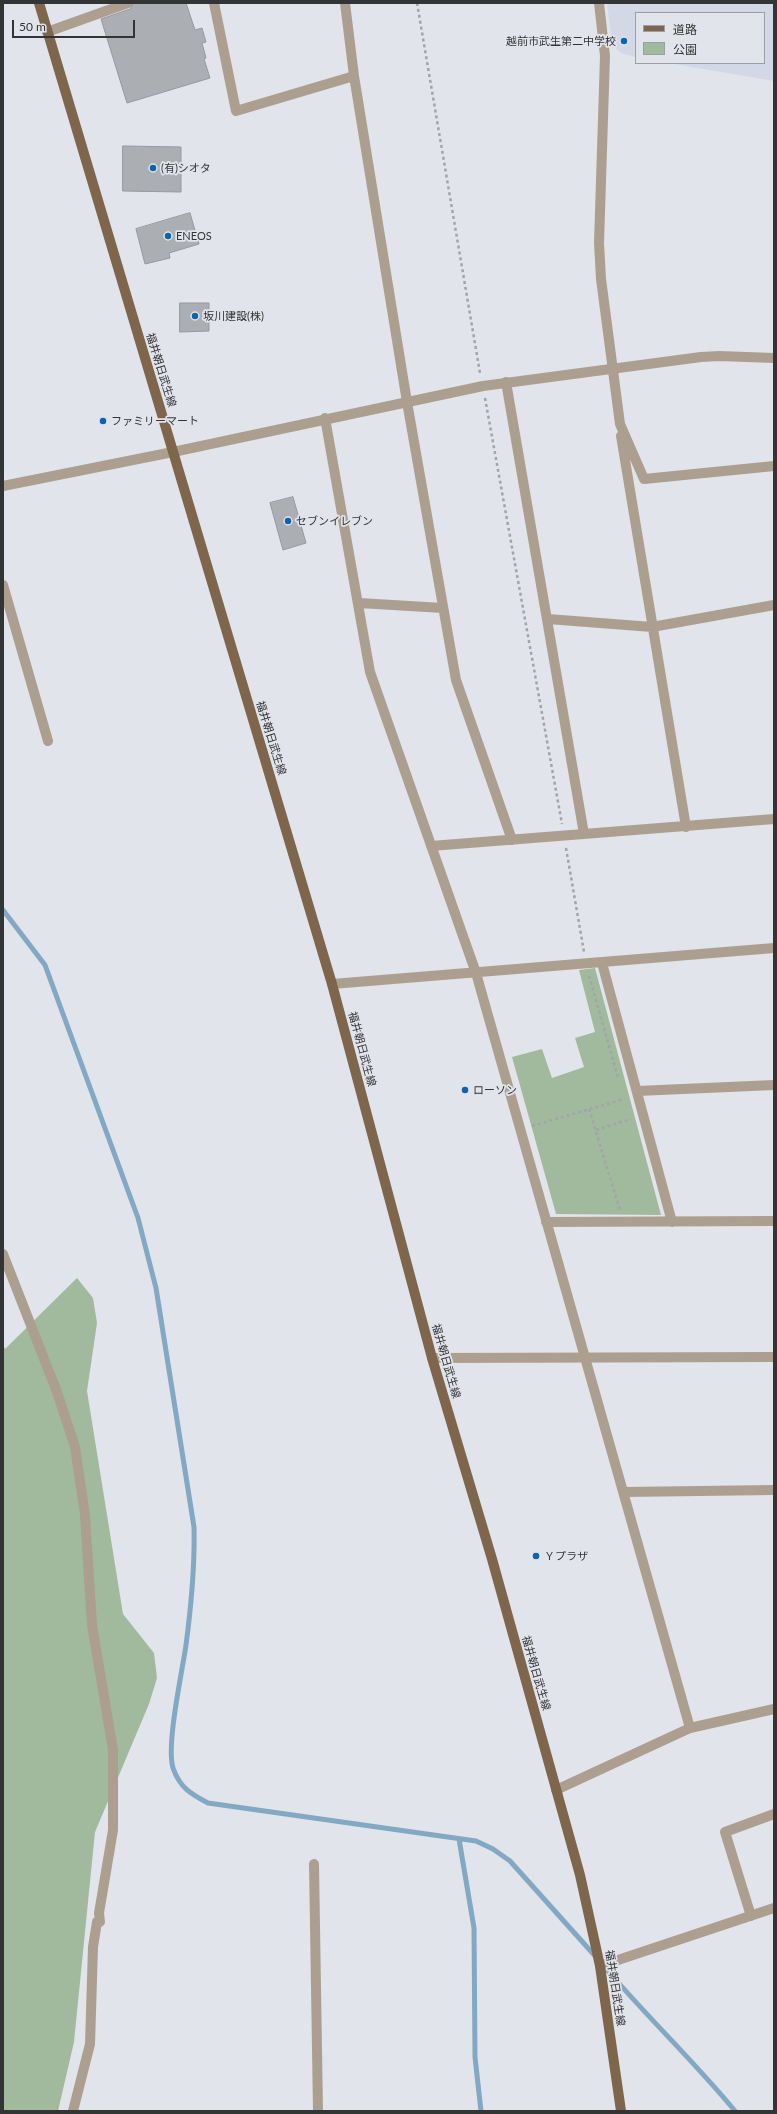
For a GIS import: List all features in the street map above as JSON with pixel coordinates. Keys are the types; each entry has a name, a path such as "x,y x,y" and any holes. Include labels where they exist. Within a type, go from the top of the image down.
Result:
{"main road":[{"name":"福井朝日武生線","path":"39,3 332,984 432,1358 492,1559 580,1875 600,1966 621,2111"}],"street":[{"path":"47,32 128,3"},
{"path":"214,3 236,111 354,76"},
{"path":"345,3 354,76 407,402 456,680 512,840"},
{"path":"599,3 605,56 598,243 611,368 620,424 622,449 686,827"},
{"path":"3,486 173,452 325,418 506,382 611,368 720,356 774,358"},
{"path":"506,382 584,834"},
{"path":"325,418 370,672 476,973 690,1728"},
{"path":"620,424 644,479 774,466"},
{"path":"3,585 7,620 48,741"},
{"path":"358,603 443,608"},
{"path":"548,620 652,627 774,605"},
{"path":"431,846 774,819"},
{"path":"332,984 774,948"},
{"path":"602,963 672,1222"},
{"path":"637,1091 774,1085"},
{"path":"546,1222 774,1221"},
{"path":"3,1254 57,1392 75,1447 85,1515 92,1625 112,1750 113,1830 99,1913 100,1922 97,1922 93,1947 90,2044 73,2111"},
{"path":"432,1358 774,1356"},
{"path":"624,1492 774,1490"},
{"path":"556,1790 690,1728 774,1709"},
{"path":"751,1916 725,1832 774,1814"},
{"path":"314,1864 318,2111"},
{"path":"600,1966 774,1908"}],"path":[{"path":"417,3 483,386 586,964 619,1084"},
{"path":"622,1091 626,1106"},
{"path":"520,1130 624,1099"},
{"path":"589,1109 623,1222"},
{"path":"628,1113 630,1120"},
{"path":"596,1130 643,1116"}],"shaded area":[{"name":"越前市武生第二中学校","path":"607,3 774,3 774,81 675,64 765,64 765,12 635,12 635,57 621,53 612,44"}],"green space":[{"path":"595,968 661,1215 556,1214 512,1057 542,1049 552,1078 584,1067 575,1038 595,1032 579,970"},
{"path":"77,1278 93,1298 97,1323 87,1391 123,1614 154,1653 157,1678 149,1704 95,1832 74,2042 58,2111 3,2111 3,1344 5,1349"}],"building":[{"path":"134,3 186,3 195,30 202,28 206,42 202,43 206,58 204,59 210,78 127,103 101,19 130,9"},
{"path":"123,146 181,147 181,192 123,191"},
{"path":"190,213 199,244 169,253 170,258 145,264 136,229"},
{"path":"180,303 209,303 209,331 180,332"},
{"path":"293,497 306,543 283,550 270,503"}],"waterway":[{"path":"3,910 45,965 138,1218 156,1288 194,1527 190,1616 175,1708 171,1757 173,1768 179,1781 196,1797 208,1803 476,1841 493,1849 510,1861 596,1957"},
{"path":"459,1839 474,1928 475,2057 481,2111"},
{"path":"603,1965 735,2111"}],"place":[{"name":"越前市武生第二中学校","path":"624,41"},
{"name":"(有)シオタ","path":"153,168"},
{"name":"ENEOS","path":"168,236"},
{"name":"坂川建設(株)","path":"195,316"},
{"name":"ファミリーマート","path":"103,421"},
{"name":"セブンイレブン","path":"288,521"},
{"name":"ローソン","path":"465,1090"},
{"name":"Ｙプラザ","path":"536,1556"}]}
